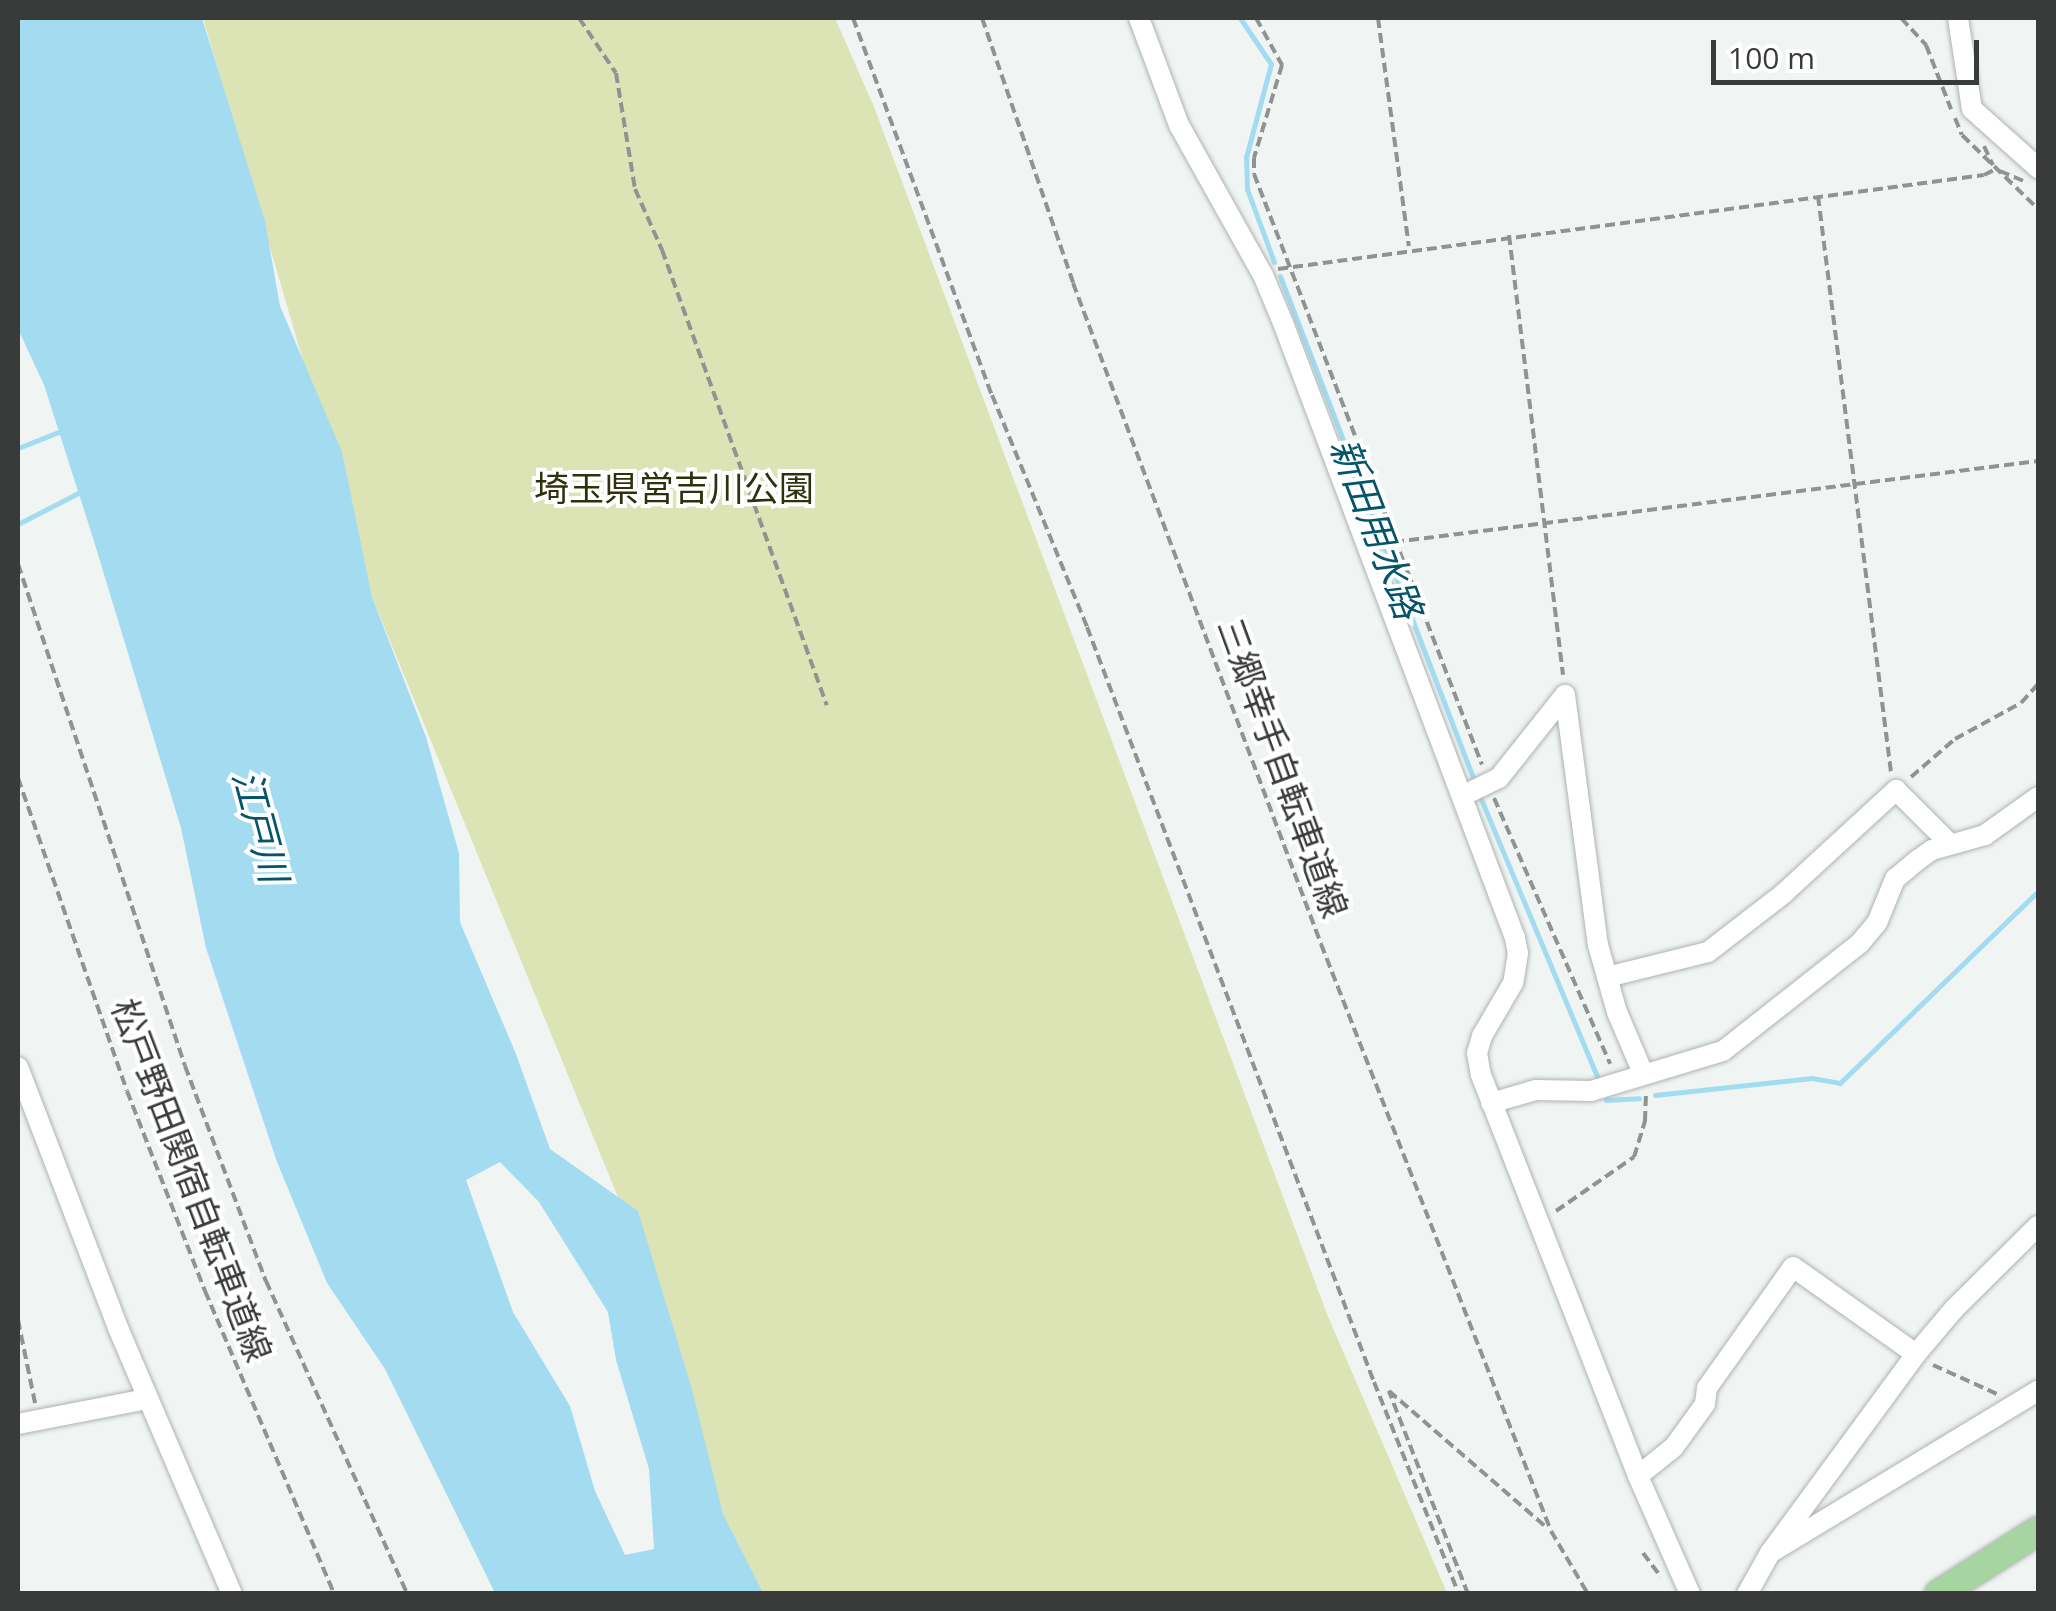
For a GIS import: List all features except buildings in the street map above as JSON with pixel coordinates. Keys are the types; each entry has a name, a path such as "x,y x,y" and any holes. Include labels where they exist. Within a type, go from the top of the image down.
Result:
{"main road":[{"path":"1939,1594 2038,1531"}],"street":[{"path":"1139,18 1179,126 1263,275 1518,953 1513,984 1486,1025 1478,1053 1491,1102 1638,1476 1690,1594"},
{"path":"1958,18 1972,108 2033,175"},
{"path":"1462,796 1489,785 1565,695"},
{"path":"1565,695 1598,945 1643,1074"},
{"path":"1606,977 1708,952 1783,894 1896,790 1950,844"},
{"path":"1491,1102 1536,1090 1591,1091 1704,1058 1734,1045 1860,943 1877,923 1896,878 1932,850 1985,836 2038,797"},
{"path":"18,1067 147,1399 232,1594"},
{"path":"1746,1594 1770,1553 1916,1354 1954,1309 2038,1226"},
{"path":"1638,1476 1674,1447 1705,1404 1707,1388 1793,1267 1916,1354"},
{"path":"1770,1553 2038,1391"},
{"path":"18,1424 147,1399"}],"path":[{"path":"579,18 616,73 635,189 662,250 826,705"},
{"path":"853,18 992,396 1087,627 1374,1382 1460,1594"},
{"name":"三郷幸手自転車道線","path":"982,18 1073,283 1321,944 1551,1531 1588,1594"},
{"path":"1256,18 1282,65 1254,158 1254,174 1489,785 1563,965 1618,1082"},
{"path":"1378,18 1410,248"},
{"path":"1263,275 1288,265 1984,175 1996,169 2033,175"},
{"path":"1818,196 1896,790"},
{"path":"1510,235 1565,695"},
{"path":"1394,542 2038,461"},
{"path":"18,564 212,1138 266,1281 407,1594"},
{"path":"1896,790 1954,739 2020,704 2038,684"},
{"name":"松戸野田関宿自転車道線","path":"18,778 127,1091 213,1309 334,1594"},
{"path":"1539,1222 1634,1157 1645,1121 1643,1074"},
{"path":"18,1320 39,1419"},
{"path":"1916,1354 1938,1369 2007,1398"},
{"name":"三郷幸手自転車道線","path":"1374,1382 1551,1531"},
{"path":"1388,1391 1468,1594"}],"green space":[{"name":"埼玉県営吉川公園","path":"203,18 835,18 874,107 1327,1314 1447,1593 760,1593 723,1514 663,1307 372,597"}],"water":[{"name":"江戸川","path":"18,18 202,18 265,221 280,306 342,452 372,597 426,737 459,853 460,922 516,1054 550,1149 638,1211 691,1386 723,1514 763,1593 495,1593 385,1369 327,1283 277,1162 206,948 181,828 93,538 44,385 18,329","holes":["500,1162 539,1202 608,1312 616,1360 649,1469 654,1549 625,1555 595,1491 570,1406 513,1312 466,1180"]}],"waterway":[{"name":"新田用水路","path":"1240,18 1271,64 1246,157 1247,189 1274,262"},
{"name":"新田用水路","path":"1280,276 1474,780"},
{"path":"18,448 61,431"},
{"path":"18,524 82,491"},
{"name":"新田用水路","path":"1481,799 1599,1081"},
{"path":"1655,1095 1812,1078 1840,1083 2038,891"},
{"path":"1606,1100 1639,1098"}]}
